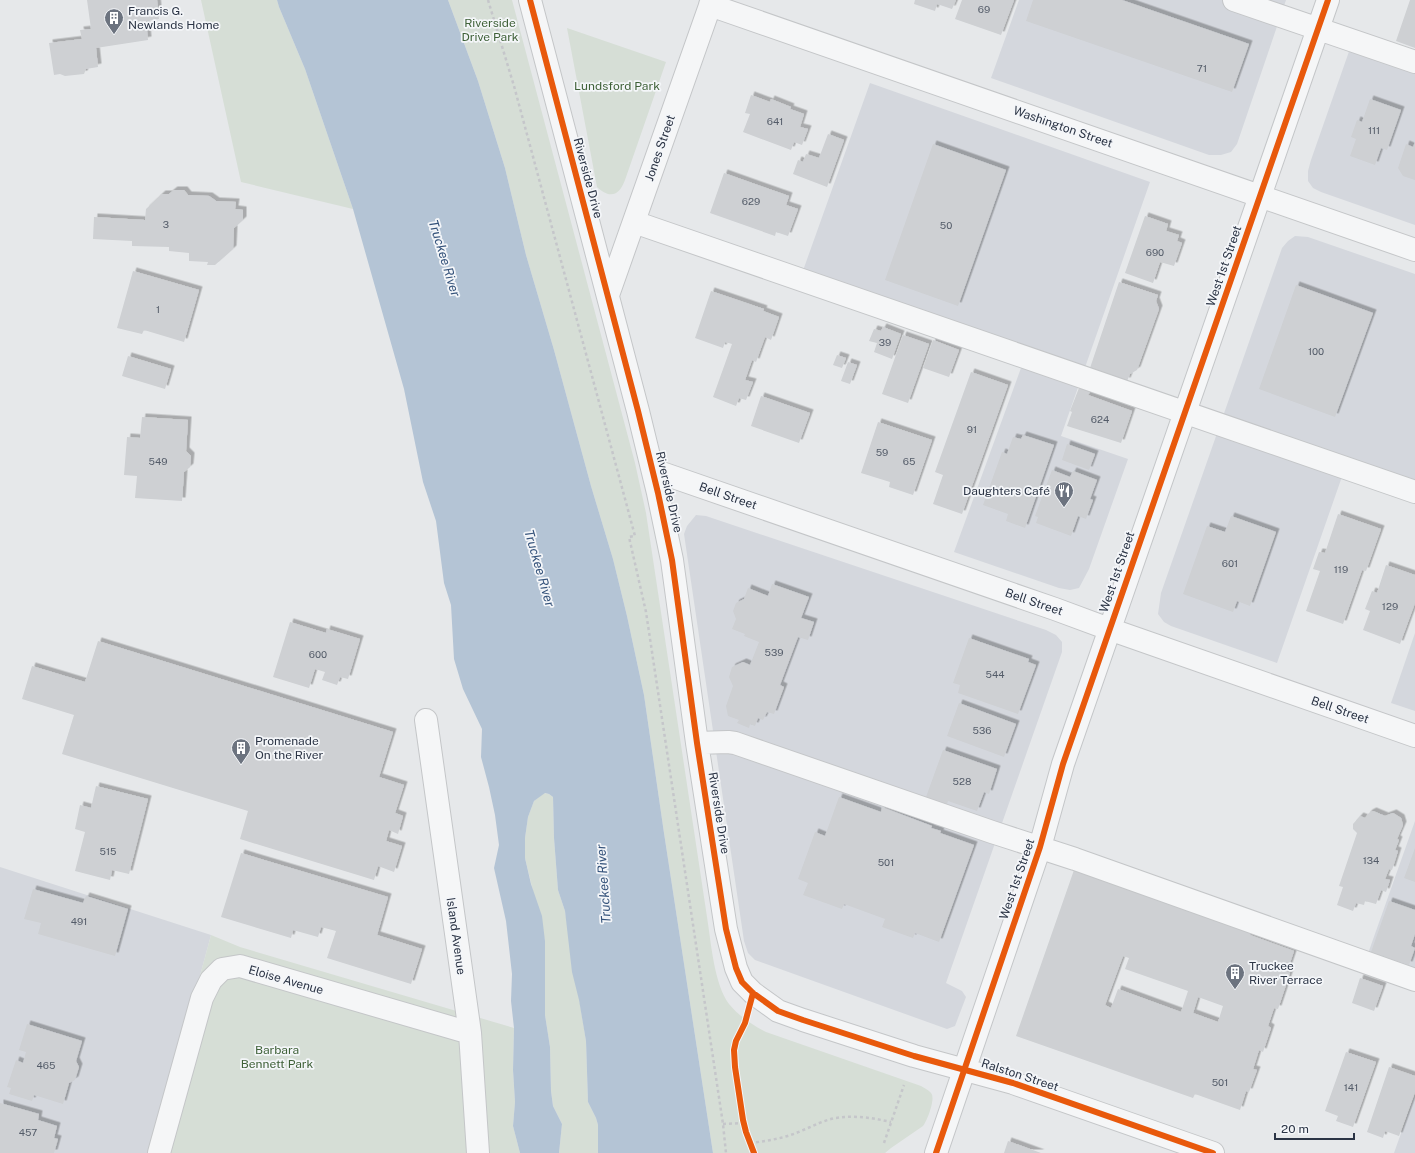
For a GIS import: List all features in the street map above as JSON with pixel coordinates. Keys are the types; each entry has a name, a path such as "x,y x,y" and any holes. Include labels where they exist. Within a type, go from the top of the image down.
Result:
{"street":[{"name":"Riverside Drive","path":"530,0 653,470 672,560 697,743 727,937 736,968 742,982 753,993"},
{"path":"1234,0 1415,62"},
{"name":"West 1st Street","path":"936,1153 1040,847 1063,764 1328,0"},
{"name":"Jones Street","path":"608,295 711,3"},
{"name":"Washington Street","path":"711,3 1415,250"},
{"path":"634,222 1415,492"},
{"name":"Bell Street","path":"653,470 1415,736"},
{"name":"Island Avenue","path":"426,720 470,1033 478,1153"},
{"path":"697,743 735,743 992,832 1040,847 1415,980"},
{"name":"Eloise Avenue","path":"160,1153 202,998 211,980 222,969 240,966 470,1033"},
{"name":"Ralston Street","path":"753,993 778,1011 802,1020 910,1054 1013,1083 1213,1153"}],"path":[{"path":"488,0 514,86 635,536 629,538 646,612 723,1124 726,1153"},
{"path":"884,1143 904,1085"},
{"path":"723,1124 743,1121 749,1140 785,1137 802,1131 814,1124 835,1118 865,1117 891,1122"}],"shaded area":[{"path":"1019,0 1286,0 1237,144 1231,152 1221,155 1209,155 991,78"},
{"path":"1353,40 1415,62 1415,225 1321,192 1313,188 1308,181 1308,171 1311,160"},
{"path":"870,83 1150,182 1061,436 1128,459 1089,569 1079,588 1070,590 1059,588 954,552 1025,357 800,279"},
{"path":"1295,236 1308,237 1415,274 1415,492 1345,468 1277,663 1171,626 1164,622 1158,614 1161,593 1282,248"},
{"path":"696,515 706,516 1046,630 1056,635 1062,642 1062,652 946,983 962,991 966,997 955,1026 947,1029 755,960 748,953 744,941 684,534 687,526"},
{"path":"1415,633 1415,711 1391,703"},
{"path":"1415,821 1415,980 1365,962"},
{"path":"0,867 211,935 152,1153 0,1153"},
{"path":"1415,1094 1415,1153 1394,1153"}],"green space":[{"path":"201,0 277,0 305,69 353,209 241,182"},
{"name":"Riverside Drive Park","path":"448,0 512,0 635,463 646,513 712,950 717,974 724,996 729,1004 746,1020 766,1032 921,1086 928,1090 932,1096 932,1104 929,1115 923,1126 885,1153 713,1153 644,695 627,616 613,559 526,255 505,168 478,81"},
{"name":"Lundsford Park","path":"567,28 666,62 625,180 620,190 614,194 606,193 597,187"},
{"path":"544,793 553,797 554,838 558,890 565,911 586,1041 588,1102 598,1125 598,1153 559,1153 562,1124 553,1106 551,1091 550,1047 545,1015 545,941 525,858 525,838 528,817 534,801"},
{"name":"Barbara Bennett Park","path":"211,935 240,947 514,1028 513,1070 515,1102 513,1126 520,1153 152,1153"}],"water":[{"name":"Truckee River","path":"277,0 448,0 478,81 505,168 526,255 613,559 627,616 644,695 713,1153 598,1153 598,1125 588,1102 586,1041 579,1000 572,972 565,911 558,890 554,838 553,797 545,793 534,801 528,817 525,838 525,858 531,884 542,916 545,941 545,1015 550,1047 551,1091 553,1106 562,1124 559,1153 520,1153 513,1126 515,1102 513,1070 514,1028 511,1001 512,974 506,921 494,868 499,845 495,815 481,757 482,729 463,689 454,659 451,605 444,583 436,521 423,482 404,389 353,209 305,69"}],"building":[{"name":"Francis G. Newlands Home","path":"87,0 157,0 159,19 146,21 148,40 96,48 98,67 86,69 84,74 65,76 60,74 54,75 49,43 82,39 80,30 91,29"},
{"path":"915,0 956,0 952,9 937,4 935,11 914,4"},
{"path":"962,0 1014,0 1001,35 955,19"},
{"path":"1033,0 1122,0 1249,44 1232,92 1026,21"},
{"path":"1410,0 1415,0 1415,48 1396,41"},
{"path":"751,95 770,102 771,99 791,107 790,109 804,114 800,127 808,129 802,145 794,142 791,150 743,132 750,114 745,113"},
{"path":"1370,99 1401,110 1387,150 1381,148 1375,165 1350,156 1356,139 1351,137 1357,120 1362,122"},
{"path":"828,134 844,140 827,187 793,174 798,160 803,162 806,154 819,158"},
{"path":"1415,142 1415,180 1403,176 1398,168 1406,144 1413,147"},
{"path":"933,144 1006,170 958,306 885,280"},
{"path":"724,173 789,196 786,205 798,209 788,236 776,232 775,236 710,213"},
{"path":"174,190 184,190 188,195 209,196 216,201 236,202 235,209 243,210 243,220 234,228 233,249 215,265 207,265 208,262 189,261 189,253 169,251 169,247 132,246 132,241 93,239 94,217 145,220 146,209 162,194 169,194"},
{"path":"1145,216 1168,224 1166,231 1179,235 1177,241 1182,243 1174,266 1160,262 1153,283 1125,273"},
{"path":"133,271 199,290 184,342 144,330 142,334 117,328"},
{"path":"1119,282 1158,295 1156,301 1159,309 1137,370 1130,374 1127,381 1090,368"},
{"path":"1296,285 1373,313 1335,417 1259,389"},
{"path":"711,291 764,309 763,311 779,317 771,340 765,337 756,362 752,360 745,380 753,382 746,400 739,398 736,406 713,397 732,344 725,342 723,348 695,338"},
{"path":"883,327 901,334 892,359 874,352 877,343 869,341 874,329 881,331"},
{"path":"903,335 929,344 908,403 882,394"},
{"path":"933,340 959,350 949,377 923,368"},
{"path":"837,355 846,358 842,368 833,365"},
{"path":"128,356 171,369 165,389 122,376"},
{"path":"848,362 857,365 850,384 841,381"},
{"path":"971,372 1008,385 962,514 933,504 943,475 935,472"},
{"path":"1079,388 1090,392 1088,395 1132,411 1121,443 1067,426 1072,412 1070,411"},
{"path":"761,396 810,413 799,443 751,426"},
{"path":"142,417 188,420 186,451 191,456 190,467 184,472 182,501 135,498 137,476 124,475 127,437 140,438"},
{"path":"878,422 932,440 913,495 889,487 890,482 861,473"},
{"path":"1023,435 1054,445 1025,528 1006,521 1008,514 983,505 1002,452 1007,454 1013,437 1021,439"},
{"path":"1067,444 1095,454 1089,470 1062,460"},
{"name":"Daughters Café","path":"1052,470 1070,477 1073,471 1097,480 1090,499 1093,500 1086,519 1078,516 1071,536 1036,523 1038,517 1035,516"},
{"path":"1338,514 1381,529 1366,571 1362,570 1343,624 1306,611 1320,571 1313,569 1319,552 1325,553"},
{"path":"1231,516 1276,532 1250,606 1237,601 1233,612 1183,594 1207,526 1225,532"},
{"path":"1386,565 1415,575 1415,603 1400,644 1363,630 1370,611 1365,609 1372,591 1377,593"},
{"path":"772,584 809,597 801,618 814,622 808,640 798,637 780,685 784,687 774,714 767,712 763,720 758,718 755,726 750,724 749,728 737,723 739,720 728,716 726,706 733,686 729,677 732,667 743,662 750,665 759,642 732,629 736,619 733,611 736,603 744,599 748,588 768,596"},
{"path":"290,622 326,633 327,629 360,639 348,679 340,677 337,685 322,680 325,672 315,669 309,688 273,677"},
{"path":"969,638 1029,659 1028,662 1036,665 1018,714 958,693 960,685 953,683"},
{"name":"Promenade On the River","path":"98,641 393,732 379,777 404,785 395,813 403,816 398,834 389,830 386,841 402,846 394,872 378,866 374,880 240,839 248,811 62,754 74,715 22,699 32,666 85,682"},
{"path":"959,703 1016,724 1004,757 947,736"},
{"path":"943,750 997,769 989,794 984,792 977,811 948,801 947,804 926,797"},
{"path":"96,786 148,799 129,874 112,870 110,880 75,871 85,832 75,829 80,805 91,808"},
{"path":"839,797 881,812 882,807 932,826 931,828 941,831 940,833 974,845 939,942 915,933 913,938 882,927 885,919 844,904 842,909 803,895 808,883 798,879 815,832 825,836"},
{"path":"1373,811 1385,816 1393,813 1401,818 1403,825 1397,839 1399,840 1395,850 1398,851 1392,870 1389,869 1385,879 1390,880 1386,892 1381,890 1376,904 1365,901 1364,905 1356,903 1353,911 1337,905 1343,887 1339,886 1357,833 1353,829 1353,824 1360,816 1365,818"},
{"path":"1415,848 1415,882 1404,878"},
{"path":"241,853 388,897 377,935 422,949 411,984 327,958 336,931 321,927 318,937 293,930 291,938 221,917"},
{"name":"Truckee River Terrace","path":"1074,870 1251,931 1250,935 1294,951 1287,972 1290,973 1278,1009 1274,1008 1268,1026 1271,1028 1263,1052 1259,1050 1253,1069 1257,1070 1249,1092 1246,1091 1240,1110 1195,1094 1193,1098 1016,1036","holes":["1123,956 1129,958 1125,969 1188,991 1181,1012 1118,989 1111,1008 1105,1005","1198,997 1223,1006 1218,1022 1193,1013"]},
{"path":"33,889 83,903 86,896 128,909 115,956 38,934 41,923 24,919"},
{"path":"1389,901 1415,910 1415,934 1411,946 1415,948 1409,965 1371,952"},
{"path":"1360,978 1383,986 1374,1011 1352,1003"},
{"path":"27,1024 82,1041 76,1061 79,1067 75,1080 69,1083 63,1104 34,1095 32,1101 9,1094 11,1088 7,1087 16,1060 23,1063 26,1052 19,1050"},
{"path":"1346,1052 1376,1062 1353,1127 1336,1121 1338,1116 1325,1111"},
{"path":"1389,1067 1415,1076 1415,1092 1399,1136 1385,1131 1383,1138 1367,1132"},
{"path":"0,1103 39,1114 38,1120 57,1126 54,1138 58,1139 54,1153 0,1153"},
{"path":"1008,1141 1041,1153 1004,1153"}],"cycle path":[{"path":"530,0 638,411 658,493 672,560 697,743 726,929 736,968 742,982 753,993 778,1011 914,1056 1013,1083 1213,1153"},
{"path":"936,1153 1040,847 1063,764 1328,0"},
{"path":"753,993 745,1023 736,1041 734,1050 743,1120 754,1153"}],"place":[{"name":"Francis G. Newlands Home","path":"114,35"},
{"name":"Daughters Café","path":"1064,508"},
{"name":"Promenade On the River","path":"241,765"},
{"name":"Truckee River Terrace","path":"1235,990"}]}
